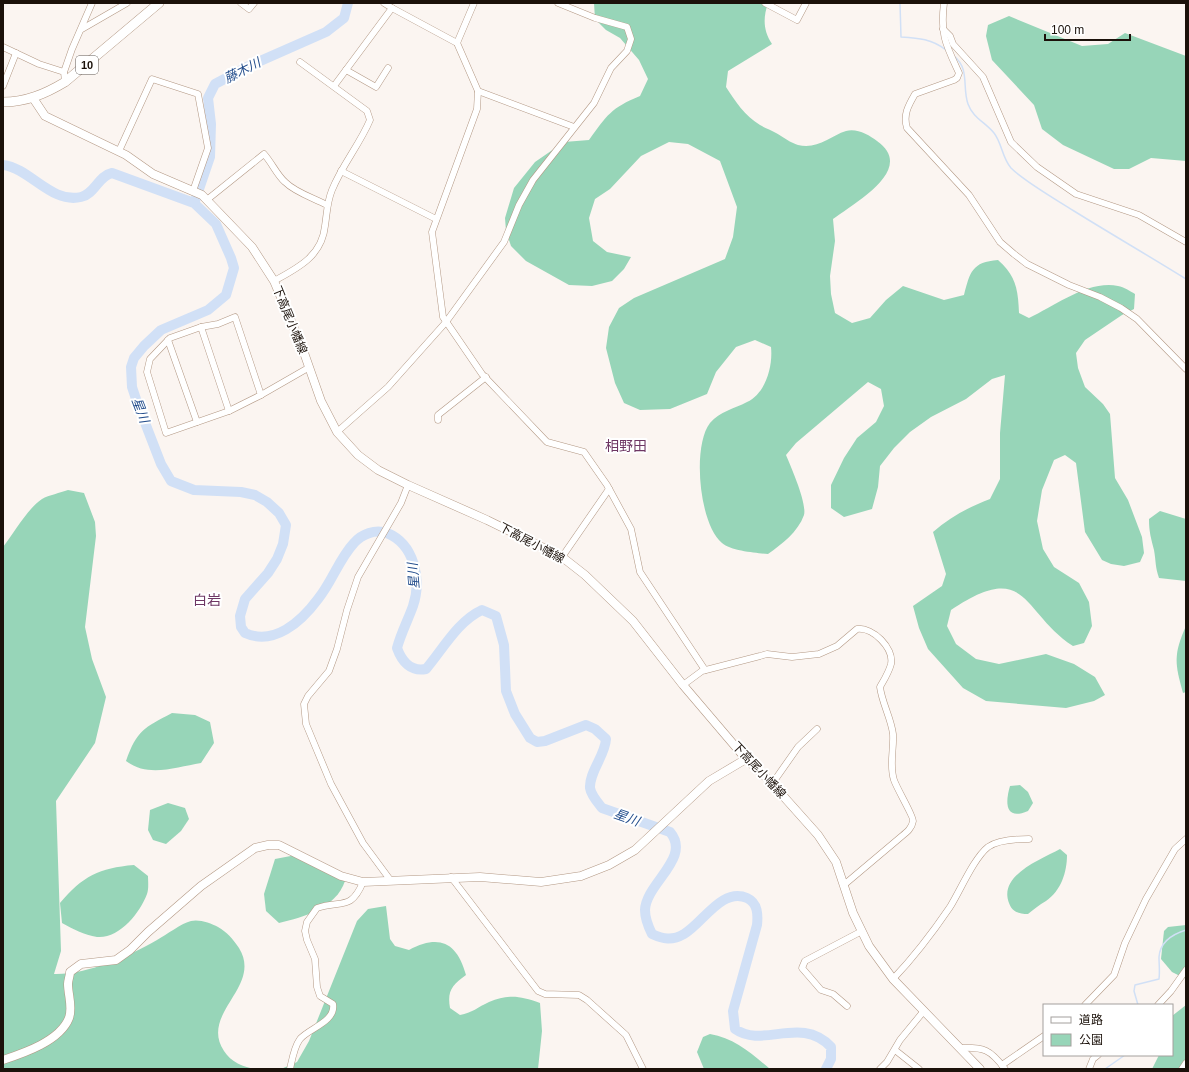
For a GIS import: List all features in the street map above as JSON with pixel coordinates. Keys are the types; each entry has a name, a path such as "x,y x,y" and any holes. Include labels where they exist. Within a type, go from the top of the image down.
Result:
{"main road":[{"name":"10","path":"3,102 33,98 48,93 65,82 158,3"},
{"name":"下高尾小幡線","path":"33,98 45,116 119,151 153,174 199,194 252,247 274,281 302,348 321,401 337,432 358,456 378,470 408,486 487,520 562,556 633,621 683,685 746,759 772,784 818,835 836,862 845,884 853,913 869,946 893,979 923,1012 980,1069"},
{"path":"3,1060 26,1053 44,1043 60,1030 69,1018 70,1002 68,984 70,972 80,964 116,960 130,950 148,932 201,886 255,848 268,845 289,849 341,876 364,882 451,877 548,881 581,876 610,865 635,850 709,781 746,759"}],"street":[{"path":"65,82 64,72 72,49 92,3"},
{"path":"82,29 127,3"},
{"path":"240,3 249,9 254,3"},
{"path":"384,3 457,43 478,91 476,109 432,232 443,317 486,377 547,442 584,452 609,489 631,529 640,572 705,670"},
{"path":"457,43 474,3"},
{"path":"337,432 388,387 446,322 504,242 518,206 530,186 594,103 611,68 627,51 630,35 627,27 595,18 558,3"},
{"path":"765,3 797,20 806,3"},
{"path":"944,3 944,40 959,73 954,80 915,94 908,106 904,119 907,128 969,195 1000,242 1027,264 1063,282 1100,297 1126,312 1141,323 1186,369"},
{"path":"334,86 392,8"},
{"path":"943,29 950,36 953,44 983,76 1011,142 1037,167 1076,194 1140,215 1186,242"},
{"path":"3,47 39,64 64,72"},
{"path":"3,86 16,53"},
{"path":"274,281 303,265 313,256 321,243 325,228 327,205 341,171 370,118 367,111 300,62"},
{"path":"346,70 376,87 388,68"},
{"path":"119,151 152,79 198,94 208,148 199,194"},
{"path":"478,91 574,127"},
{"path":"199,194 264,154 273,163 285,182 303,194 327,205"},
{"path":"341,171 436,219"},
{"path":"261,395 235,317 218,324 200,327 168,340 150,359 147,372 166,433 229,410 261,395 308,368"},
{"path":"200,327 229,410"},
{"path":"168,340 197,422"},
{"path":"438,420 438,415 486,377"},
{"path":"391,881 363,843 343,809 306,724 304,704 308,696 329,671 358,577 379,538 394,515 408,486"},
{"path":"562,556 609,489"},
{"path":"683,685 705,670 767,654 792,657 818,654 837,646 853,631 860,629 879,638 886,645 891,663 880,687 893,734 893,779 904,804 912,814 913,821 910,829 845,884"},
{"path":"772,784 798,747 817,729"},
{"path":"893,979 929,936 988,847 997,843 1030,839"},
{"path":"1086,1004 1114,975 1125,943 1146,899 1175,848 1186,839"},
{"path":"451,877 538,991 545,994 578,995 587,1000 626,1035 643,1069"},
{"path":"290,1069 300,1040 331,1015 333,1009 333,1004 320,996 318,992 315,959 305,931 307,922 317,908 344,904 354,898 358,894 364,882"},
{"path":"847,1006 833,994 821,990 802,968 805,961 862,931"},
{"path":"1159,1004 1171,991 1186,970"},
{"path":"880,1069 887,1062 894,1050 923,1012"},
{"path":"959,1048 982,1048 994,1055 1003,1067 1043,1037"},
{"path":"894,1050 919,1069"},
{"path":"1090,1069 1094,1059 1097,1056"},
{"path":"1182,1069 1186,1063"}],"green space":[{"path":"594,3 768,3 765,14 765,29 772,44 728,71 726,87 733,98 750,117 760,125 798,145 811,146 823,142 840,133 854,130 867,134 877,141 887,152 890,163 886,174 867,195 833,219 835,241 830,276 831,294 835,313 852,323 870,318 886,300 903,286 944,300 964,295 968,280 977,266 989,261 998,260 1009,272 1015,284 1019,313 1029,318 1072,295 1095,287 1107,285 1118,286 1135,294 1134,309 1122,315 1085,340 1076,353 1078,368 1085,387 1103,404 1110,414 1115,478 1128,500 1142,537 1144,553 1140,562 1124,566 1111,564 1102,560 1085,532 1076,463 1065,455 1054,460 1042,490 1037,521 1043,549 1054,567 1079,583 1089,602 1092,626 1084,643 1073,646 1056,633 1021,596 1010,590 995,589 976,595 951,610 947,626 956,644 976,659 999,664 1046,654 1074,664 1095,677 1105,695 1094,701 1066,708 986,701 963,688 928,649 919,628 913,606 942,586 946,574 933,532 960,513 990,499 1000,479 1000,433 1005,375 992,379 966,399 931,417 910,432 894,448 880,466 878,487 872,509 844,517 831,508 831,485 844,458 857,438 876,422 884,406 881,389 868,382 796,443 786,455 798,485 804,509 804,515 798,527 789,537 768,554 731,548 722,543 714,533 703,503 701,484 701,449 704,434 714,419 754,398 759,392 767,378 771,362 771,347 755,340 736,347 716,372 707,394 670,409 640,410 624,403 615,383 606,348 609,327 619,308 634,298 725,259 733,237 737,207 720,161 688,144 669,142 641,156 610,189 595,199 589,218 593,241 607,252 631,257 624,269 612,281 592,286 569,285 526,261 511,246 506,231 505,218 514,188 535,162 564,142 589,140 610,113 622,104 640,96 648,79 639,60 620,38 606,30 595,19"},
{"path":"1009,16 1082,46 1108,44 1125,33 1186,56 1186,161 1151,158 1129,169 1114,169 1063,145 1042,129 1034,105 992,60 986,36 988,25"},
{"path":"68,490 84,493 95,522 96,536 85,627 92,659 106,697 95,743 56,801 61,951 54,974 93,968 121,958 161,938 187,922 201,921 215,926 230,936 239,948 244,962 243,975 238,988 219,1024 218,1037 224,1051 230,1058 243,1066 257,1069 3,1069 3,547 26,514 37,503 42,499"},
{"path":"1160,511 1186,519 1186,581 1159,578 1150,535 1149,519"},
{"path":"1186,626 1186,692 1183,693 1178,674 1177,652"},
{"path":"172,713 195,715 210,722 214,743 201,763 172,769 153,770 143,769 126,761 138,736 155,722"},
{"path":"1020,785 1028,792 1033,803 1028,811 1015,814 1008,809 1008,792 1010,786"},
{"path":"168,803 185,808 189,819 181,831 166,844 153,840 148,830 150,810"},
{"path":"1060,849 1067,855 1067,861 1062,881 1056,892 1028,914 1022,914 1014,910 1010,906 1007,893 1010,884 1016,876 1033,863"},
{"path":"296,855 339,871 345,881 341,890 327,905 299,918 279,923 266,911 264,894 275,859"},
{"path":"134,865 148,876 148,892 134,916 121,929 105,937 97,937 74,930 62,923 60,903 76,886 92,875 101,871"},
{"path":"386,906 390,939 395,946 409,950 420,945 438,942 452,948 458,955 466,975 454,985 450,993 449,1002 450,1008 460,1015 472,1011 496,999 509,997 520,997 540,1003 542,1031 538,1069 281,1069 297,1062 309,1041 357,921 368,909"},
{"path":"1186,925 1186,979 1172,972 1161,959 1164,931 1168,927"},
{"path":"1186,1005 1186,1069 1152,1069 1158,1056 1173,1056 1173,1015"},
{"path":"710,1034 735,1043 770,1069 704,1069 697,1052 703,1037"}],"waterway":[{"name":"藤木川","path":"195,201 210,157 211,124 208,98 215,84 249,66 326,32 344,18 348,3"},
{"path":"900,3 901,37 914,38 936,43 946,50"},
{"path":"954,56 959,61 964,72 966,98 970,109 991,129 997,137 1006,160 1011,168 1041,191 1186,279"},
{"name":"星川","path":"3,165 22,172 50,191 70,198 86,195 103,178 112,173 194,203 216,224 234,268 226,295 208,310 161,330 144,346 134,358 131,367 132,387 161,464 171,481 194,490 241,492 255,495 267,502 279,513 286,525 283,544 277,559 268,573 245,599 240,616 241,627 245,633 256,636 276,634 286,630 304,616 323,592 349,549 361,537 373,532 382,532 396,538 404,545 414,564 417,585 413,606 397,648 404,662 416,669 426,669 451,636 473,615 482,610 496,616 504,645 506,691 515,714 530,738 537,742 545,741 586,725 595,729 606,739 603,752 590,782 590,788 595,799 602,808 670,832 675,842 676,851 672,861 647,900 645,910 648,925 652,934 664,938 675,938 691,929 713,908 729,897 738,896 751,900 756,910 757,925 733,1011 735,1029 746,1034 758,1036 795,1033 807,1034 819,1038 831,1047 831,1059 826,1069"},
{"path":"1138,1004 1134,991 1135,985 1159,979 1159,957 1162,947 1172,936 1186,930"},
{"path":"1105,1069 1124,1056"}],"district":[{"name":"相野田","path":"626,446"},
{"name":"白岩","path":"207,600"}]}
